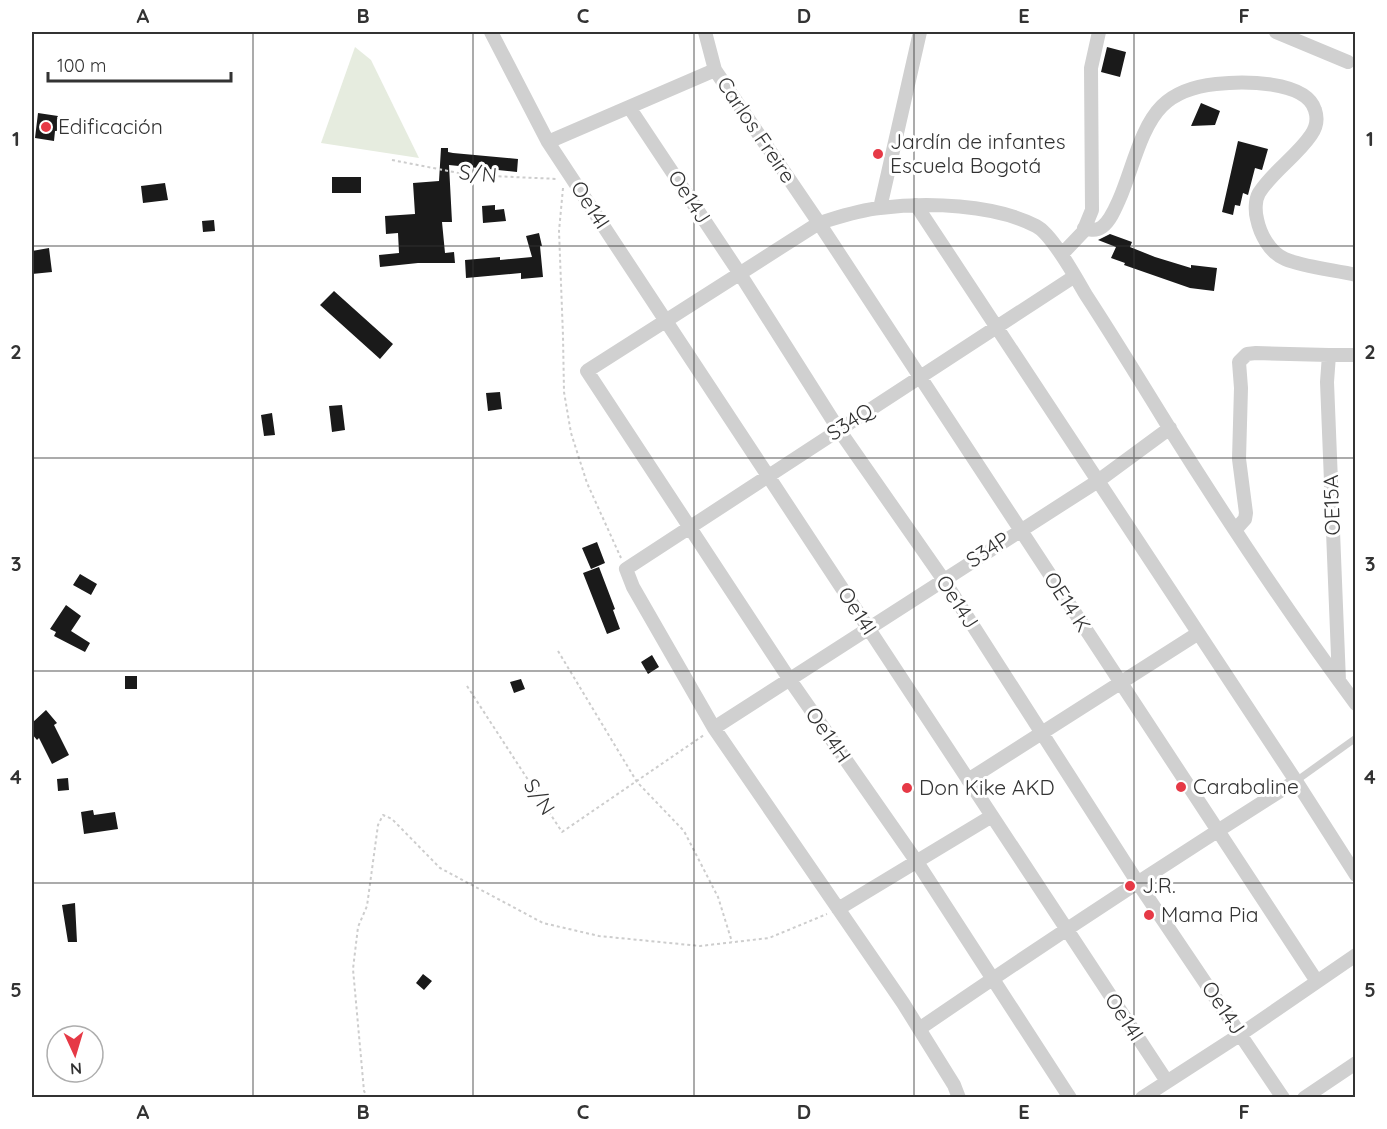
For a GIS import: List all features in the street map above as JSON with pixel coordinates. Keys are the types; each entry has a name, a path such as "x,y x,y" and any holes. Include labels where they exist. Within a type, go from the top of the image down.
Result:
{"street":[{"name":"Oe14I","path":"490,32 548,142 1166,1080"},
{"name":"Carlos Freire","path":"705,32 715,70 819,223"},
{"path":"880,208 920,32"},
{"path":"1062,254 1084,228 1092,210 1091,68 1099,32"},
{"path":"1276,32 1348,62"},
{"path":"548,142 715,70"},
{"path":"1084,228 1093,230 1101,227 1114,211 1150,124 1167,101 1184,92 1215,84 1251,83 1276,86 1308,97 1315,107 1317,119 1312,135 1258,195 1256,216 1262,236 1268,245 1284,258 1356,275"},
{"name":"Oe14J","path":"629,107 740,274 839,430 943,579 1138,883 1283,1098"},
{"path":"916,205 1356,875"},
{"path":"666,321 819,223 850,213 916,205 978,209 1010,216 1038,226 1062,254 1236,530 1356,704"},
{"name":"OE14 K","path":"819,223 1316,980"},
{"name":"S34Q","path":"626,569 1075,276"},
{"name":"Oe14H","path":"666,321 587,371 790,680 917,862 1070,1098"},
{"path":"1236,530 1245,519 1246,513 1239,459 1241,388 1239,362 1247,354 1256,353 1356,355"},
{"name":"OE15A","path":"1329,355 1327,382 1339,682"},
{"name":"S34P","path":"714,728 1098,481 1170,428"},
{"path":"626,569 633,587 714,728 919,1029 958,1093"},
{"path":"968,780 1197,634"},
{"path":"919,1029 993,978 1296,781"},
{"path":"838,909 992,816"},
{"path":"1142,1098 1166,1080 1241,1034 1356,954"},
{"path":"1304,1098 1356,1063"}],"lane":[{"path":"1296,781 1356,738"}],"path":[{"name":"S/N","path":"392,160 469,175 564,179 559,231 564,392 571,433 587,483 626,569"},
{"path":"558,651 637,782 684,831 718,897 732,942"},
{"name":"S/N","path":"467,686 562,832 714,728"},
{"path":"368,1098 364,1091 353,969 358,927 368,906 378,825 383,815 392,819 440,868 543,923 599,936 700,946 769,938 838,909"}],"shaded area":[{"path":"355,47 371,60 419,158 321,143"}],"building":[{"path":"1107,47 1126,52 1120,77 1101,72"},
{"path":"1201,103 1220,111 1215,125 1191,126"},
{"name":"Edificación","path":"38,113 58,116 57,118 70,117 70,130 55,131 54,141 35,138"},
{"path":"1238,141 1268,149 1262,170 1255,168 1248,195 1243,193 1240,206 1235,205 1233,215 1222,212"},
{"path":"441,148 448,148 448,152 453,153 518,159 517,172 449,165 452,222 442,222 445,253 454,252 455,263 418,263 380,267 379,255 399,253 398,233 386,234 385,216 415,214 413,183 439,181"},
{"path":"332,177 361,177 361,193 332,193"},
{"name":"Edificación","path":"165,183 168,200 143,203 141,186"},
{"path":"495,205 495,210 504,209 506,221 483,223 482,206"},
{"path":"214,220 215,231 203,232 202,221"},
{"path":"539,233 542,246 540,246 543,277 521,279 521,273 466,278 465,260 532,257 526,236"},
{"path":"1110,234 1132,242 1130,247 1155,257 1191,268 1191,265 1217,268 1214,291 1190,288 1124,265 1125,263 1111,258 1116,247 1098,240"},
{"path":"49,248 52,272 32,274 32,251"},
{"path":"334,291 393,344 380,359 320,305"},
{"path":"500,392 502,409 488,411 486,393"},
{"path":"342,405 345,430 332,432 329,406"},
{"path":"272,413 275,435 264,436 261,415"},
{"path":"597,542 605,563 591,569 582,548"},
{"path":"599,567 620,629 607,634 583,573"},
{"path":"80,574 97,584 91,595 73,585"},
{"path":"66,605 81,616 71,631 90,643 85,652 54,636 56,632 50,629"},
{"path":"652,655 659,667 648,674 641,662"},
{"path":"125,676 137,676 137,689 125,689"},
{"path":"521,679 525,689 514,693 510,682"},
{"path":"46,710 57,723 54,725 69,755 52,764 39,738 37,740 32,734 32,723"},
{"path":"68,778 69,790 58,791 57,779"},
{"path":"93,810 94,815 115,812 118,829 84,834 81,812"},
{"path":"75,903 77,942 68,942 62,905"},
{"path":"423,974 432,981 424,990 416,983"}],"place":[{"name":"Edificación","path":"46,127"},
{"name":"Jardín de infantes Escuela Bogotá","path":"878,154"},
{"name":"Carabaline","path":"1181,787"},
{"name":"Don Kike AKD","path":"907,788"},
{"name":"J.R.","path":"1130,886"},
{"name":"Mama Pia","path":"1149,915"}]}
